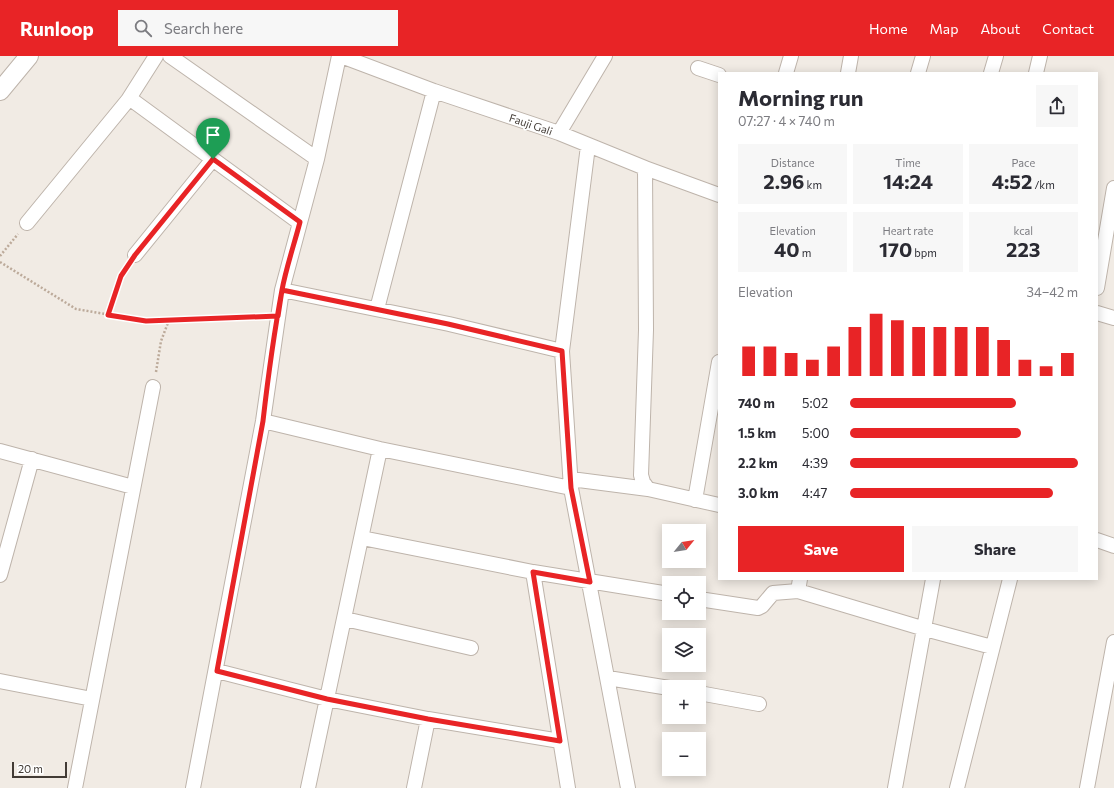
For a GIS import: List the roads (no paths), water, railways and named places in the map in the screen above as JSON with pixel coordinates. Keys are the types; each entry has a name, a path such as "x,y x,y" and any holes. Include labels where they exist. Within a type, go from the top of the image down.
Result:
{"street":[{"path":"0,91 29,56"},
{"path":"27,223 128,100 156,56"},
{"path":"170,56 317,159"},
{"path":"194,788 263,421 282,290 317,159 340,56"},
{"name":"Fauji Gali","path":"340,56 434,91 559,133 588,146 718,195"},
{"path":"559,133 605,56"},
{"path":"786,72 791,56"},
{"path":"848,72 851,56"},
{"path":"918,72 923,56"},
{"path":"991,72 996,56"},
{"path":"1036,72 1040,56"},
{"path":"698,68 718,75"},
{"path":"377,309 434,91"},
{"path":"128,100 132,100 300,222"},
{"path":"588,146 562,351 571,484 628,788"},
{"path":"135,255 213,159"},
{"path":"646,168 646,330 641,475 643,482 648,489"},
{"path":"1098,282 1114,188"},
{"path":"282,290 448,324 562,351"},
{"path":"1098,313 1114,318"},
{"path":"695,500 718,368"},
{"path":"75,788 153,387"},
{"path":"263,421 380,449 571,484 648,489 718,506"},
{"path":"308,788 380,449"},
{"path":"0,450 133,487"},
{"path":"0,575 32,459"},
{"path":"362,538 533,572 662,593"},
{"path":"1098,540 1114,546"},
{"path":"533,572 568,788"},
{"path":"895,788 933,580"},
{"path":"957,788 1008,580"},
{"path":"706,600 758,608 762,606 773,593 799,585 925,629 992,647"},
{"path":"345,619 471,648"},
{"path":"1087,788 1114,642"},
{"path":"217,671 327,699 428,719 560,741"},
{"path":"608,678 662,687"},
{"path":"0,681 92,699"},
{"path":"706,694 759,704"},
{"path":"414,788 428,719"}]}
